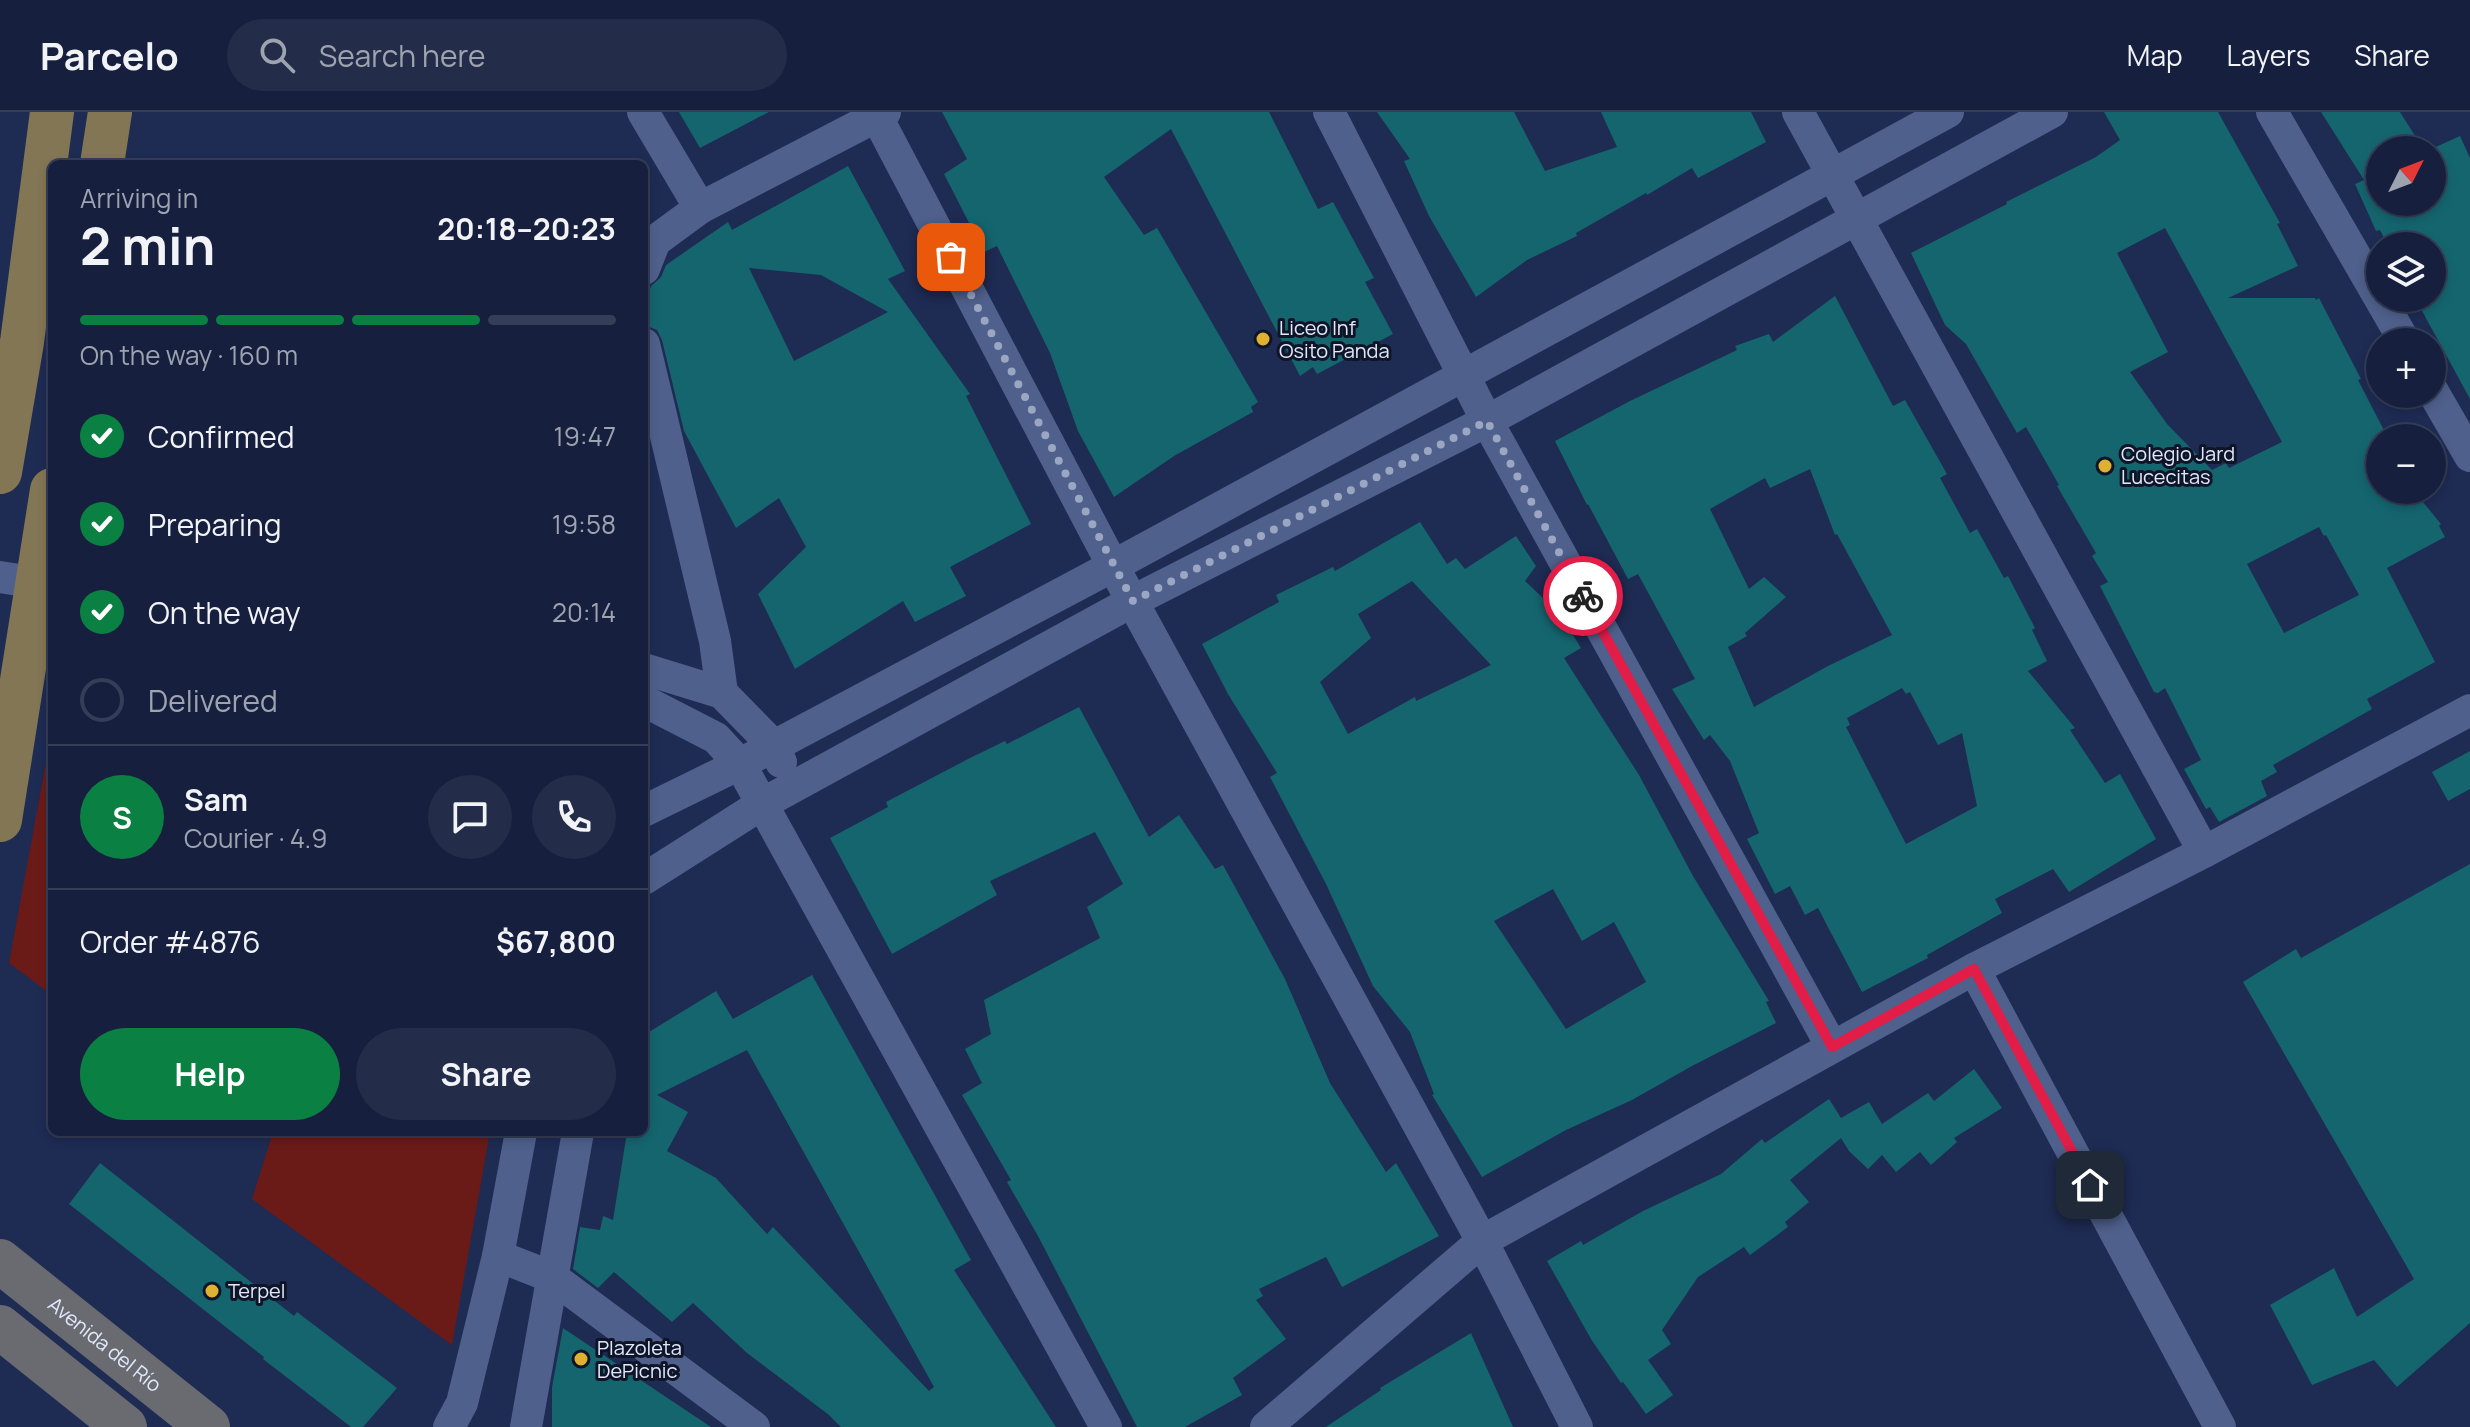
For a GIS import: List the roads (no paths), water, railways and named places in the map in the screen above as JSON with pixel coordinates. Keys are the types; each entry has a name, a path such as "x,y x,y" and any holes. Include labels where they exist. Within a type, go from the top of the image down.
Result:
{"main road":[{"path":"0,472 11,340 52,112"},
{"path":"103,160 110,112"},
{"path":"0,820 30,582 48,507"},
{"name":"Avenida del Río","path":"0,1261 208,1427"},
{"path":"0,1327 125,1427"}],"street":[{"path":"643,112 700,208"},
{"path":"1329,112 1487,421 1832,1047"},
{"path":"1798,112 2204,852"},
{"path":"648,809 740,764 1113,566 1948,112"},
{"path":"648,876 762,804 1133,601 1487,421 2052,112"},
{"path":"2272,112 2397,328"},
{"path":"648,259 655,241 700,208 881,114 1113,566 1482,1241 1577,1427"},
{"path":"648,361 715,641 722,693"},
{"path":"2442,408 2470,456"},
{"path":"648,670 722,693 773,745 793,787"},
{"path":"648,703 716,738 740,764 1106,1427"},
{"path":"1266,1427 1482,1241 1974,969 2204,852 2470,710"},
{"path":"1974,969 2220,1427"},
{"path":"449,1427 462,1403 498,1256 520,1136"},
{"path":"526,1427 577,1136"},
{"path":"498,1256 552,1277 754,1427"}],"place":[{"name":"Liceo Inf Osito Panda","path":"1263,339"},
{"name":"Colegio Jard Lucecitas","path":"2105,466"},
{"name":"Terpel","path":"212,1291"},
{"name":"Plazoleta DePicnic","path":"581,1359"}]}
